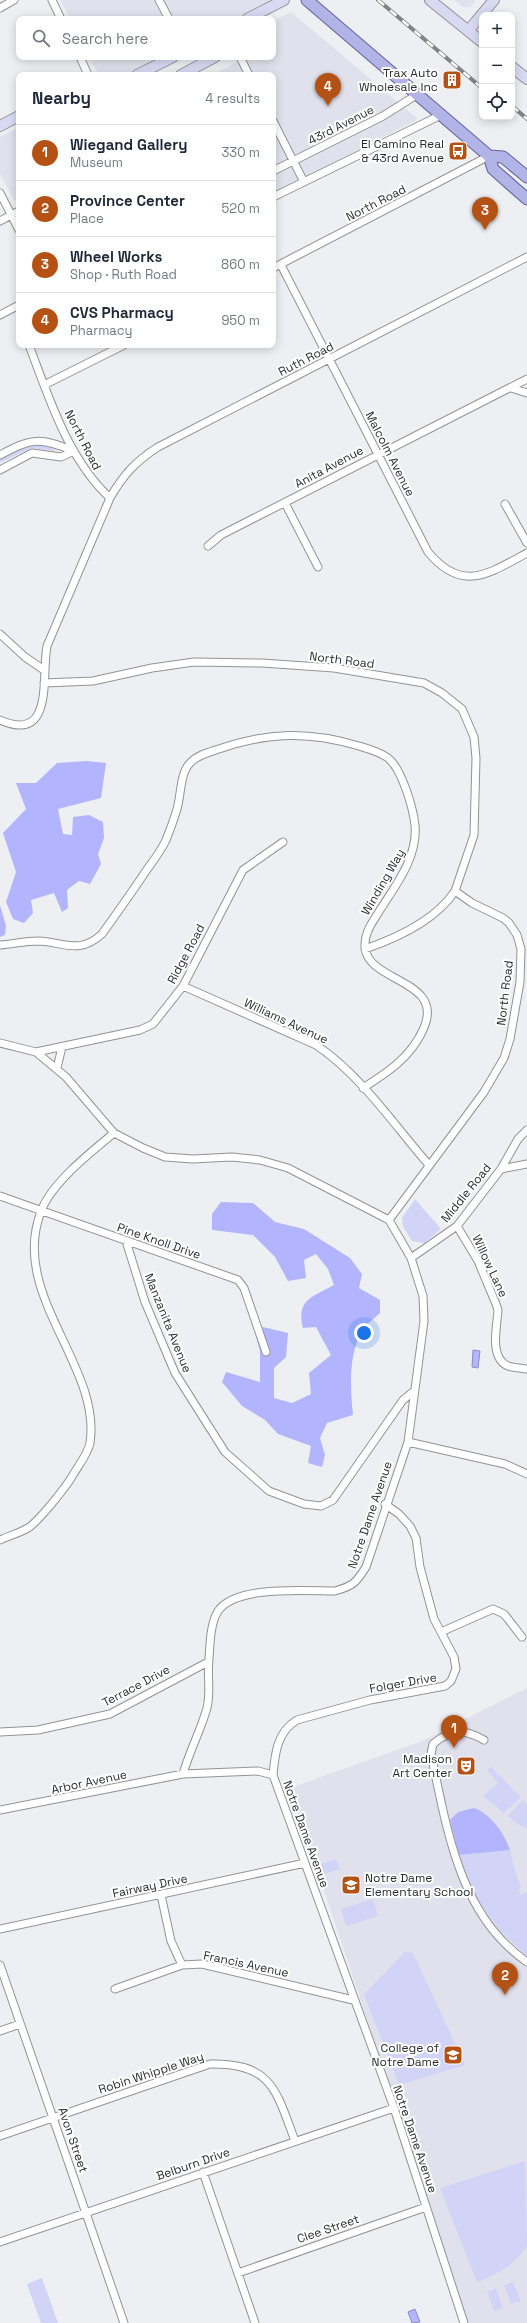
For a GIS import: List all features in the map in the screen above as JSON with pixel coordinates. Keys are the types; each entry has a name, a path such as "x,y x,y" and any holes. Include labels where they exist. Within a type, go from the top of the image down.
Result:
{"main road":[{"path":"307,0 489,156 493,169 527,199"},
{"path":"489,156 504,157 527,177"}],"street":[{"path":"0,8 14,0"},
{"path":"52,0 60,16"},
{"path":"159,0 167,16"},
{"path":"253,16 284,0"},
{"path":"430,0 479,40"},
{"path":"468,31 494,0"},
{"path":"81,60 87,72"},
{"path":"143,72 167,60"},
{"path":"187,72 209,60"},
{"path":"242,60 248,72"},
{"path":"515,69 527,79"},
{"name":"43rd Avenue","path":"276,170 383,116 418,94"},
{"path":"276,196 441,115"},
{"path":"0,126 16,118"},
{"path":"276,127 304,182"},
{"name":"North Road","path":"276,267 489,156"},
{"path":"0,192 16,224"},
{"path":"0,221 16,213"},
{"name":"Ruth Road","path":"110,498 127,470 140,458 527,257"},
{"name":"Malcolm Avenue","path":"281,265 428,552 438,564 451,573 471,578 487,575 527,553"},
{"path":"0,315 16,307"},
{"name":"North Road","path":"30,348 44,385 74,451 93,482 110,498"},
{"path":"44,385 118,348"},
{"name":"Anita Avenue","path":"208,546 221,534 285,503 377,454 527,379"},
{"path":"511,388 527,393"},
{"path":"0,455 25,442 36,440 59,445 74,451"},
{"path":"0,470 32,453 61,457 74,451"},
{"path":"0,720 17,725 25,724 36,719 44,698 44,670 47,646 110,498"},
{"path":"285,503 318,566"},
{"path":"505,504 527,543"},
{"path":"0,634 25,657 44,670"},
{"name":"North Road","path":"44,683 93,681 152,668 194,662 262,663 334,668 424,683 462,709 474,736 476,758 474,835 455,891 472,903 503,918 514,929 521,949 520,982 510,1039 504,1058 484,1092 389,1220"},
{"name":"Winding Way","path":"0,944 39,941 71,947 93,943 102,934 166,841 177,809 186,769 191,762 203,754 249,739 278,736 312,736 379,752 390,760 400,775 410,804 415,826 413,854 368,929 365,949"},
{"name":"Ridge Road","path":"36,1052 62,1048 140,1030 153,1024 183,986 244,870 283,842"},
{"path":"363,1088 407,1056 420,1037 427,1017 427,1009 421,996 376,965 368,957 365,949 390,939 428,918 446,904 455,891"},
{"name":"Williams Avenue","path":"183,986 316,1045 332,1056 363,1088 429,1166"},
{"path":"0,1043 36,1052 57,1068 114,1133 165,1157 193,1159 232,1157 260,1160 288,1168 389,1220"},
{"path":"57,1068 62,1048"},
{"name":"Middle Road","path":"411,1258 457,1226 501,1169 518,1139 527,1130"},
{"path":"0,1540 29,1527 68,1485 90,1445 90,1420 84,1390 50,1315 36,1268 35,1236 42,1209 65,1178 114,1133"},
{"path":"501,1169 527,1164"},
{"name":"Pine Knoll Drive","path":"0,1196 42,1209 126,1241 238,1280 244,1288 266,1352"},
{"name":"Notre Dame Avenue","path":"389,1220 411,1258 425,1305 408,1442 385,1504 366,1567 356,1583 335,1591 245,1595 229,1600 218,1612 213,1625 208,1662 210,1677 207,1708 182,1774 258,1771 273,1775 353,2000 394,2108 464,2323"},
{"name":"Willow Lane","path":"457,1226 475,1255 498,1310 496,1350 501,1361 509,1366 527,1369"},
{"name":"Manzanita Avenue","path":"126,1241 145,1302 175,1373 225,1452 269,1491 304,1504 320,1506 333,1500 402,1400 414,1391"},
{"path":"408,1442 505,1464 527,1474"},
{"name":"Folger Drive","path":"273,1775 281,1735 287,1726 297,1720 370,1700 445,1686 451,1681 456,1669 454,1657 434,1619 428,1600 416,1538 410,1526 399,1514 385,1504"},
{"path":"441,1632 493,1609 504,1614 522,1637"},
{"name":"Terrace Drive","path":"0,1732 38,1730 110,1714 208,1662"},
{"path":"484,1740 468,1731 458,1730 433,1744 431,1755 455,1857 470,1896 489,1927 515,1953 527,1962"},
{"name":"Arbor Avenue","path":"0,1810 182,1774"},
{"name":"Fairway Drive","path":"0,1929 305,1863"},
{"path":"161,1895 171,1942 182,1965"},
{"name":"Francis Avenue","path":"115,1989 182,1965 202,1964 353,2000"},
{"name":"Avon Street","path":"0,1965 124,2323"},
{"path":"0,2031 20,2024"},
{"name":"Robin Whipple Way","path":"0,2136 210,2064 232,2064 249,2068 267,2079 277,2091 295,2141"},
{"name":"Belburn Drive","path":"0,2242 394,2108"},
{"path":"203,2172 255,2323"},
{"name":"Clee Street","path":"238,2273 426,2207"}],"shaded area":[{"path":"60,0 270,0 240,16 68,16"},
{"path":"454,0 476,0 470,7 463,7"},
{"path":"291,12 418,119 276,192 276,72 217,72 241,60 276,60 276,20"},
{"path":"91,60 156,60 133,72 97,72"},
{"path":"16,129 16,201 14,200 0,174 0,137"},
{"path":"30,444 44,444 55,451 31,448 0,463 0,459"},
{"path":"87,761 106,763 101,798 58,809 63,834 72,835 73,817 89,815 103,822 104,838 98,854 101,864 90,884 79,881 67,890 68,908 62,912 54,893 31,900 33,913 24,923 13,919 6,902 16,872 3,833 26,809 16,783 36,783 57,763"},
{"path":"0,905 6,926 5,935 0,937"},
{"path":"415,1199 441,1229 424,1243 412,1241 403,1226 402,1218"},
{"path":"221,1202 253,1203 275,1222 304,1229 350,1258 362,1274 359,1288 380,1300 380,1313 368,1324 360,1335 353,1357 351,1393 353,1415 327,1423 320,1438 325,1455 322,1467 308,1463 311,1446 278,1434 265,1420 242,1406 222,1382 226,1372 260,1382 260,1351 256,1336 263,1327 288,1333 286,1357 274,1368 274,1398 292,1403 311,1394 309,1373 331,1355 316,1327 303,1328 301,1319 302,1311 308,1300 334,1285 328,1269 316,1254 304,1260 306,1278 288,1281 275,1257 253,1235 212,1230 212,1214"},
{"path":"473,1350 480,1351 478,1368 472,1367"},
{"name":"College of Notre Dame","path":"527,1688 527,2323 468,2323 290,1788 422,1741"},
{"path":"491,1767 521,1797 504,1813 483,1796 498,1783 487,1770"},
{"path":"523,1800 527,1805 527,1828 519,1825 508,1816"},
{"path":"474,1808 491,1819 504,1837 510,1850 459,1855 450,1820 458,1812"},
{"path":"510,1850 514,1868 521,1887 518,1891 522,1895 525,1892 527,1893 527,1956 504,1934 485,1910 477,1898 459,1855"},
{"path":"336,1859 340,1869 324,1874 320,1864"},
{"path":"373,1899 378,1916 346,1926 341,1909"},
{"path":"405,1952 413,1953 465,2065 399,2085 364,1994"},
{"path":"525,2161 527,2246 511,2264 492,2276 477,2282 440,2188"},
{"path":"42,2278 58,2323 41,2323 27,2284"},
{"path":"513,2282 521,2301 511,2304 504,2285"},
{"path":"496,2288 503,2308 494,2311 487,2292"},
{"path":"415,2309 420,2322 412,2323 408,2312"}],"railway":[{"path":"378,0 479,85"},
{"path":"515,109 527,119"}],"place":[{"name":"Trax Auto Wholesale Inc","path":"452,80"},
{"name":"CVS Pharmacy","path":"328,106"},
{"name":"El Camino Real & 43rd Avenue","path":"458,151"},
{"name":"Wheel Works","path":"485,230"},
{"name":"Wiegand Gallery","path":"454,1748"},
{"name":"Madison Art Center","path":"466,1766"},
{"name":"Notre Dame Elementary School","path":"351,1885"},
{"name":"Province Center","path":"505,1995"},
{"name":"College of Notre Dame","path":"453,2055"}]}
